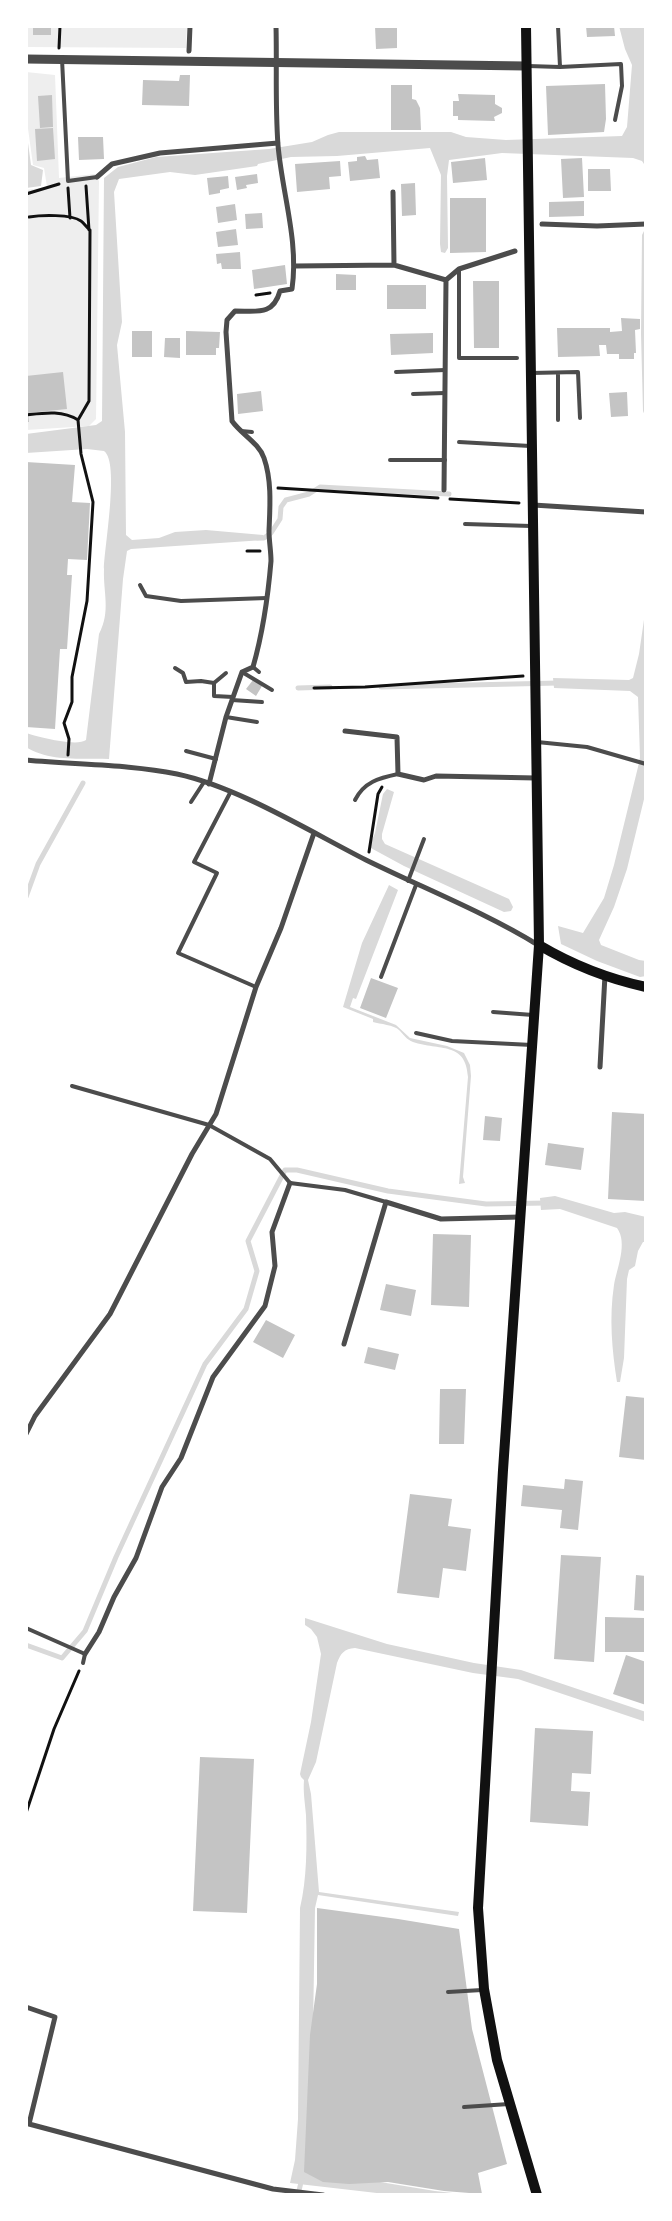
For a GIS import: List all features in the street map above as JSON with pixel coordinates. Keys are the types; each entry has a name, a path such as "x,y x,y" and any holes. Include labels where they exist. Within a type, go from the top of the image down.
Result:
{"main road":[{"path":"526,26 539,946 536,1015 532,1045 520,1217 480,1843 478,1908 484,1989 496,2060 537,2195"},
{"path":"539,946 562,959 605,975 646,987"}],"street":[{"path":"190,26 190,51"},
{"path":"206,783 216,759 226,717 242,672 253,667 262,634 271,561 269,532 272,514 264,458 255,444 232,421 227,320 235,311 264,311 272,308 277,302 280,292 292,290 296,266 278,145 276,26"},
{"path":"26,59 526,66"},
{"path":"97,177 112,164 160,153 278,145"},
{"path":"393,192 394,265"},
{"path":"542,224 597,226 645,224"},
{"path":"444,490 446,280 458,268 516,251"},
{"path":"296,266 394,265 446,280"},
{"path":"533,505 646,512"},
{"path":"345,731 397,737 398,774 424,780 436,776 537,778"},
{"path":"26,760 161,772 206,783 314,833 416,885 510,928 539,946"},
{"path":"26,1434 35,1416 110,1314 219,1105 256,987 281,928 314,833"},
{"path":"600,1067 605,975"},
{"path":"84,1654 99,1632 114,1597 136,1558 162,1487 180,1458 213,1377 265,1306 275,1266 272,1232 290,1183"},
{"path":"344,1344 386,1202 441,1218 520,1217"},
{"path":"26,2007 55,2017 29,2124 284,2192 323,2195"}],"lane":[{"path":"558,26 560,67"},
{"path":"60,59 68,181 97,177"},
{"path":"526,66 560,67 621,64 622,86 615,120"},
{"path":"458,268 459,358 517,358"},
{"path":"396,372 445,370"},
{"path":"531,373 578,372 580,418"},
{"path":"558,373 558,420"},
{"path":"413,394 445,393"},
{"path":"239,430 252,432"},
{"path":"459,442 532,446"},
{"path":"390,460 445,460"},
{"path":"465,524 534,526"},
{"path":"140,585 146,596 181,601 267,598"},
{"path":"253,667 259,672"},
{"path":"175,668 183,673 186,682 201,681 214,683"},
{"path":"226,672 214,683 214,696 262,702"},
{"path":"242,672 272,690"},
{"path":"226,717 257,722"},
{"path":"537,742 587,747 646,764"},
{"path":"186,751 216,759"},
{"path":"355,800 360,790 370,782 398,774"},
{"path":"191,802 206,783"},
{"path":"230,793 194,862 217,873 178,953 256,987"},
{"path":"408,881 424,839"},
{"path":"381,977 416,885"},
{"path":"493,1012 536,1015"},
{"path":"416,1033 452,1041 532,1045"},
{"path":"72,1086 209,1125 270,1160 290,1183 345,1190 386,1202"},
{"path":"26,1628 84,1654 83,1663"},
{"path":"448,1992 484,1989"},
{"path":"464,2107 510,2104"}],"path":[{"path":"60,26 60,59"},
{"path":"68,758 70,739 64,723 72,702 72,676 87,601 93,502 81,454 78,420 88,401 90,230 85,179"},
{"path":"26,194 68,181 70,218"},
{"path":"29,216 44,215 80,220 90,230"},
{"path":"26,415 69,414 78,420"},
{"path":"269,488 439,498"},
{"path":"449,498 519,503"},
{"path":"314,688 536,678"},
{"path":"364,859 368,852 378,794 388,776"},
{"path":"26,1813 54,1730 83,1663"}],"shaded area":[{"path":"26,26 187,26 186,48 26,47"},
{"path":"619,26 646,26 646,167 642,161 633,158 502,153 449,160 447,176 448,248 445,253 441,252 440,244 441,175 430,148 337,156 291,157 258,164 257,166 195,175 170,172 119,179 114,192 122,322 117,345 125,432 126,535 132,540 159,538 175,532 206,530 263,535 264,540 131,549 127,551 123,579 109,759 56,757 35,752 26,747 26,733 66,742 86,740 99,634 105,618 104,569 111,488 109,458 104,451 87,449 26,453 26,434 96,425 102,421 104,178 118,167 156,157 269,149 312,142 339,132 451,132 466,137 506,140 622,136 627,127 632,65 625,49"},
{"path":"26,72 55,75 59,178 95,174 99,181 96,419 89,426 26,430 26,190 47,187 44,168 33,165 26,114"},
{"path":"26,128 31,165 43,170 41,186 26,188"},
{"path":"646,227 646,418 643,411 641,334 642,235"},
{"path":"646,606 646,791 627,869 614,907 599,940 601,945 646,961 646,976 640,977 597,961 561,944 558,926 583,933 604,898 614,865 640,757 638,697 630,691 554,688 553,678 629,680 633,678 639,654"},
{"path":"387,789 394,792 382,834 385,844 509,899 513,907 511,911 504,912 404,866 369,847 375,833 383,794"},
{"path":"389,885 398,890 356,999 353,998 350,1007 396,1025 410,1038 447,1046 464,1053 470,1065 471,1076 463,1177 465,1183 459,1184 468,1077 462,1058 457,1052 450,1049 413,1042 397,1028 373,1022 373,1019 343,1007 362,943"},
{"path":"555,1196 614,1213 625,1212 646,1217 646,1242 643,1242 638,1251 635,1266 629,1270 627,1279 624,1358 620,1382 617,1382 615,1370 611,1322 612,1297 622,1248 620,1234 617,1228 560,1209 541,1210 540,1198"},
{"path":"305,1618 387,1644 474,1663 521,1670 646,1712 646,1722 518,1679 473,1673 355,1648 343,1652 337,1663 316,1762 308,1780 311,1794 319,1892 459,1912 458,1916 318,1895 315,1908 313,2027 374,2181 470,2195 394,2195 290,2183 295,2160 298,2119 300,1908 304,1885 306,1850 304,1780 300,1774 311,1722 321,1654 317,1637 305,1625"}],"building":[{"path":"33,26 51,26 51,35 33,35"},
{"path":"375,26 397,26 397,48 376,49"},
{"path":"586,26 614,26 615,36 587,37"},
{"path":"180,75 190,75 189,106 142,105 143,80 179,81"},
{"path":"605,84 606,119 604,132 548,135 546,86"},
{"path":"391,85 412,85 412,99 416,100 420,108 421,130 391,130"},
{"path":"458,94 495,95 495,104 502,108 502,113 494,117 495,121 458,120 458,116 453,116 453,101 459,101"},
{"path":"52,95 53,127 40,128 38,96"},
{"path":"53,128 55,159 37,161 35,129"},
{"path":"78,137 103,137 104,159 79,160"},
{"path":"365,156 367,160 378,159 380,178 350,181 348,162 357,161 357,157"},
{"path":"485,158 487,180 453,183 451,162"},
{"path":"582,158 584,197 563,198 561,159"},
{"path":"340,161 341,176 329,177 330,189 297,192 295,164"},
{"path":"588,169 610,169 611,191 588,191"},
{"path":"257,174 258,183 246,185 247,188 237,190 235,177"},
{"path":"228,176 229,188 220,190 220,193 209,195 207,178"},
{"path":"415,183 416,215 402,216 401,184"},
{"path":"450,198 486,198 486,252 450,253"},
{"path":"584,201 584,216 549,217 549,202"},
{"path":"235,204 237,220 218,223 216,207"},
{"path":"262,213 263,228 246,229 245,214"},
{"path":"236,229 238,245 218,247 216,232"},
{"path":"240,252 241,269 222,269 221,263 217,264 216,254"},
{"path":"285,265 287,284 254,289 252,270"},
{"path":"336,274 356,275 356,290 336,290"},
{"path":"473,281 499,281 499,348 474,348"},
{"path":"387,285 426,285 426,309 387,309"},
{"path":"621,318 640,319 640,329 635,330 636,353 634,353 634,359 619,359 619,354 607,354 606,345 599,345 600,356 558,357 557,328 610,328 610,332 622,331"},
{"path":"132,331 152,331 152,357 132,357"},
{"path":"186,331 220,332 219,348 216,348 216,355 186,355"},
{"path":"433,333 433,353 391,355 390,334"},
{"path":"165,338 180,338 180,358 164,357"},
{"path":"63,372 67,409 28,413 29,422 26,422 26,376"},
{"path":"261,391 263,411 238,414 237,394"},
{"path":"627,392 628,416 611,417 609,393"},
{"path":"26,462 75,465 72,502 90,503 87,560 68,559 67,575 72,575 67,649 60,649 55,729 26,727"},
{"path":"253,680 262,686 256,696 246,689"},
{"path":"371,978 398,988 386,1018 360,1008"},
{"path":"612,1112 646,1114 646,1201 608,1199"},
{"path":"485,1116 502,1118 500,1141 483,1140"},
{"path":"548,1143 584,1148 581,1170 545,1165"},
{"path":"433,1234 471,1235 469,1307 431,1305"},
{"path":"386,1284 416,1290 411,1316 380,1310"},
{"path":"266,1320 295,1335 283,1358 253,1342"},
{"path":"368,1347 399,1354 395,1370 364,1363"},
{"path":"440,1389 466,1389 464,1444 439,1444"},
{"path":"626,1396 646,1398 646,1460 619,1457"},
{"path":"565,1479 583,1481 578,1530 560,1528 562,1510 521,1506 523,1485 564,1489"},
{"path":"410,1494 452,1499 448,1526 471,1529 466,1571 443,1568 439,1598 397,1593"},
{"path":"561,1555 601,1557 594,1662 554,1659"},
{"path":"636,1575 646,1576 646,1611 634,1610"},
{"path":"605,1617 645,1618 645,1652 605,1652"},
{"path":"626,1655 646,1662 646,1705 613,1694"},
{"path":"535,1728 593,1731 591,1774 572,1773 571,1791 590,1792 588,1826 530,1822"},
{"path":"200,1757 254,1759 247,1913 193,1911"},
{"path":"317,1908 459,1929 472,2029 507,2164 478,2173 482,2194 444,2191 388,2182 349,2184 323,2182 304,2172 310,2035 317,1984"}],"waterway":[{"path":"257,538 264,538 271,533 280,519 281,507 286,500 309,494 320,487 449,494"},
{"path":"381,687 558,683"},
{"path":"298,688 330,687"},
{"path":"26,897 38,864 83,783"},
{"path":"26,1645 62,1658 85,1631 116,1557 205,1364 246,1309 257,1271 248,1241 285,1170 297,1170 388,1191 486,1204 547,1203"},
{"path":"298,2195 302,2178"}]}
